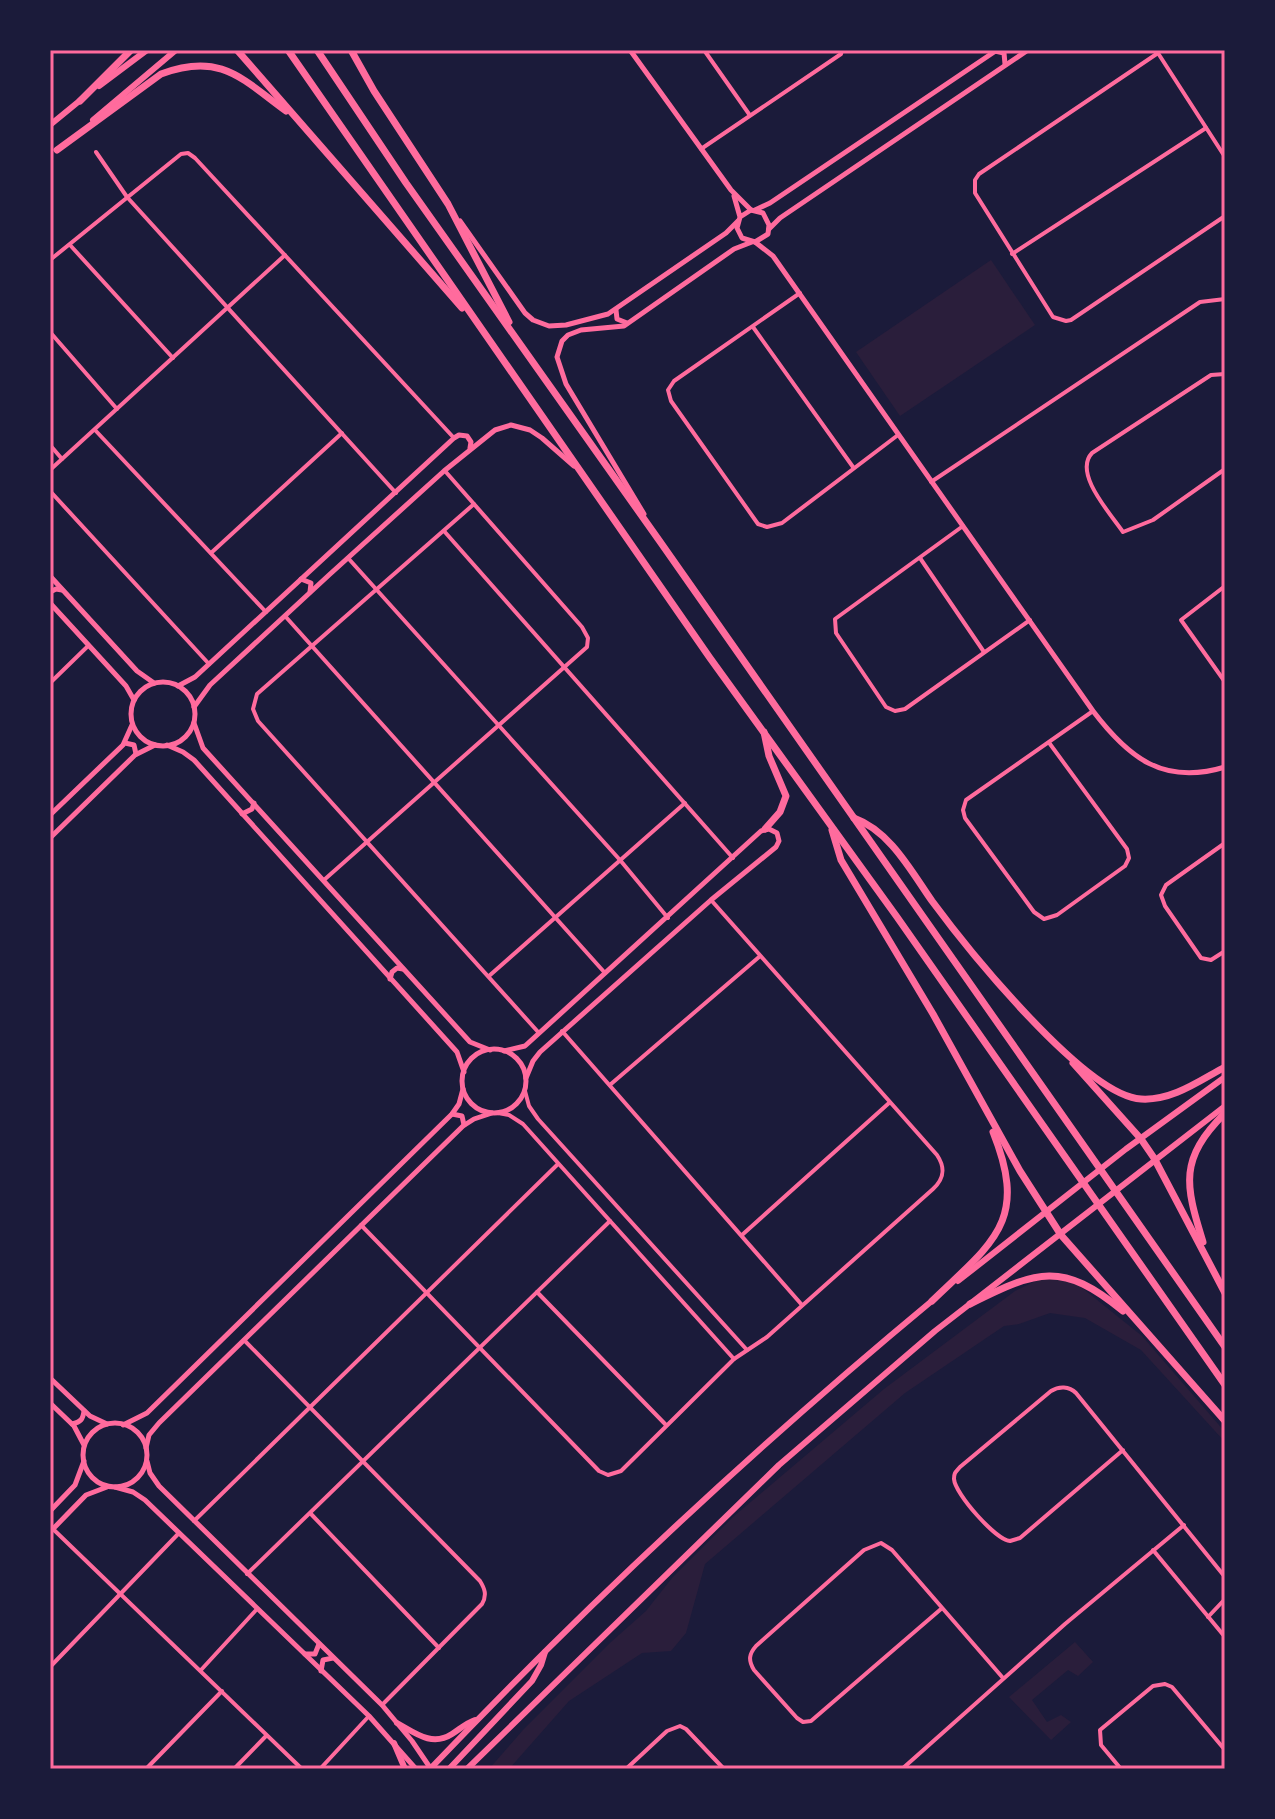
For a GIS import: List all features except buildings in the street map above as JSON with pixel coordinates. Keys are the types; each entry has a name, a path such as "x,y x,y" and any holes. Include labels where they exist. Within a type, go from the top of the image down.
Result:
{"highway":[{"path":"80,101 131,50"},
{"path":"237,50 389,228 479,327"},
{"path":"288,50 579,470 1225,1385"},
{"path":"317,50 406,183 1225,1347"},
{"path":"353,50 360,67 448,204 521,345"},
{"path":"53,153 161,74 178,67 217,66 232,72 298,120"},
{"path":"764,730 769,756 786,796 780,812 765,829"},
{"path":"852,817 870,825 886,838 955,931 1036,1025 1115,1092 1139,1099 1156,1099 1176,1093 1225,1067"},
{"path":"832,828 841,860 1061,1235 1225,1421"},
{"path":"1059,1046 1154,1158 1225,1293"},
{"path":"932,1301 987,1246 1007,1214 1008,1180 984,1108"},
{"path":"1209,1259 1193,1204 1190,1170 1196,1149 1225,1113"},
{"path":"970,1304 1032,1277 1058,1275 1087,1284 1141,1326"}],"main road":[{"path":"50,125 147,50"},
{"path":"53,153 176,50"},
{"path":"431,1769 545,1652 744,1465 932,1301 1126,1149 1225,1077"},
{"path":"467,1769 779,1465 970,1304 1061,1235 1154,1158 1225,1106"},
{"path":"449,1769 532,1681 545,1652"},
{"path":"397,1723 421,1737 436,1740 446,1738 479,1719"},
{"path":"394,1743 405,1769"},
{"path":"473,1769 477,1759"}],"street":[{"path":"630,50 731,190 753,210 766,216 773,256"},
{"path":"704,50 749,114"},
{"path":"701,149 841,54 842,50"},
{"path":"661,543 566,384 557,362 561,344 572,332 616,328 629,323 734,249 768,232 780,218 1024,50"},
{"path":"448,204 525,313 549,326 566,325 617,309 726,233 739,219 770,203 996,51 1004,53 1005,64"},
{"path":"1225,157 1157,51 979,174 975,180 975,193 1012,254 1053,317 1066,321 1225,216"},
{"path":"1012,254 1206,128"},
{"path":"96,152 127,197 396,493"},
{"path":"50,260 181,154 188,153 454,438"},
{"path":"731,190 740,235 773,256 1093,711 1127,750 1150,765 1185,772 1225,767"},
{"path":"69,244 173,358"},
{"path":"50,470 285,255"},
{"path":"800,293 674,381 668,392 671,401 758,524 767,527 782,523 898,435"},
{"path":"931,482 1200,302 1225,299"},
{"path":"617,309 617,319 629,323"},
{"path":"753,327 853,467"},
{"path":"50,332 117,409"},
{"path":"1225,374 1211,375 1092,453 1085,465 1089,482 1123,532 1153,520 1225,469"},
{"path":"194,707 210,685 329,575 444,471 495,430 516,426 536,433 579,470"},
{"path":"94,429 266,612"},
{"path":"211,553 342,433"},
{"path":"178,686 190,681 209,664 454,438 467,436 471,442 470,449"},
{"path":"50,445 62,459"},
{"path":"324,880 586,649 588,638 582,627 444,471"},
{"path":"50,491 209,664"},
{"path":"474,504 257,694 253,709 258,721 539,1033"},
{"path":"963,526 834,621 836,633 886,707 895,711 905,709 1030,620"},
{"path":"444,531 733,858"},
{"path":"920,557 984,652"},
{"path":"348,558 620,860 668,918"},
{"path":"316,565 319,575 329,575"},
{"path":"50,576 137,671 155,683"},
{"path":"301,579 311,583 310,593"},
{"path":"1225,586 1181,620 1225,682"},
{"path":"50,592 63,590"},
{"path":"50,603 126,686 134,700"},
{"path":"285,616 605,973"},
{"path":"50,683 88,646"},
{"path":"50,1378 84,1411 108,1425 123,1425 144,1416 452,1114 461,1100 463,1089 464,1072 457,1040 404,969 203,748 194,723 194,707 187,692 167,682 144,688 131,709 133,724 141,737 155,745"},
{"path":"1050,744 1127,849 1129,858 1125,866 1069,907 1044,919 1034,912 965,818 963,810 966,800 1093,711"},
{"path":"50,838 135,755 155,745 167,745 184,738 194,723"},
{"path":"50,815 125,743 133,724"},
{"path":"125,743 134,745 135,755"},
{"path":"167,745 190,756 390,979 457,1040 490,1050 523,1047 765,829 777,833 778,844 656,948 534,1059 526,1078 525,1091 531,1110 538,1119 747,1350"},
{"path":"190,756 194,748 203,748"},
{"path":"242,814 252,809 254,803"},
{"path":"489,976 685,803"},
{"path":"255,828 262,818 268,819"},
{"path":"1225,843 1166,885 1161,892 1165,906 1201,958 1211,960 1225,951"},
{"path":"361,1225 599,1471 608,1475 621,1471 734,1359 767,1337 937,1186 942,1176 942,1166 937,1155 711,900"},
{"path":"646,937 648,947 656,948"},
{"path":"375,962 387,958 389,952"},
{"path":"630,952 637,953 639,963"},
{"path":"611,1084 759,957"},
{"path":"390,979 397,968 404,969"},
{"path":"562,1031 802,1305"},
{"path":"464,1072 474,1057 490,1050"},
{"path":"504,1051 518,1060 526,1078"},
{"path":"463,1089 474,1106 517,1119 526,1127 734,1359"},
{"path":"431,1769 382,1705 156,1482 147,1461 146,1448 149,1435 159,1423 463,1126 474,1119 515,1106 525,1091"},
{"path":"742,1235 889,1103"},
{"path":"452,1114 462,1116 463,1126"},
{"path":"526,1127 529,1119 538,1119"},
{"path":"194,1521 558,1164"},
{"path":"247,1574 610,1221"},
{"path":"638,1253 648,1252 652,1244"},
{"path":"651,1266 653,1257 663,1257"},
{"path":"296,1267 295,1273 300,1278 307,1278"},
{"path":"283,1280 289,1280 293,1291"},
{"path":"536,1292 666,1425"},
{"path":"244,1340 480,1581 485,1592 482,1604 382,1705"},
{"path":"1123,1450 1020,1538 1010,1541 998,1537 962,1496 955,1481 960,1467 1051,1391 1067,1388 1076,1393 1123,1450 1184,1525 1225,1577"},
{"path":"50,1403 79,1433 85,1448"},
{"path":"71,1424 83,1418 84,1411"},
{"path":"50,1511 75,1485 84,1461 85,1448 93,1433 108,1425"},
{"path":"123,1425 136,1431 146,1448"},
{"path":"84,1461 91,1476 140,1496 179,1532 369,1716 416,1769"},
{"path":"147,1461 135,1480 88,1493 52,1531 302,1769"},
{"path":"310,1513 439,1648"},
{"path":"902,1769 1003,1678 1184,1525"},
{"path":"50,1667 179,1532"},
{"path":"941,1609 811,1721 800,1720 750,1662 751,1652 756,1646 864,1550 874,1544 883,1544 892,1550 1003,1678"},
{"path":"1153,1550 1225,1637"},
{"path":"1208,1617 1225,1599"},
{"path":"201,1670 257,1609"},
{"path":"304,1654 315,1654 319,1644"},
{"path":"321,1671 323,1660 334,1658"},
{"path":"1121,1769 1101,1745 1100,1730 1159,1684 1172,1687 1225,1750"},
{"path":"146,1769 222,1691"},
{"path":"320,1769 369,1716"},
{"path":"626,1769 667,1731 678,1726 686,1729 724,1769"},
{"path":"234,1769 266,1736"}],"shaded area":[{"path":"991,260 1035,325 900,416 856,352"},
{"path":"1042,1278 1071,1279 1142,1336 1225,1432 1225,1442 1141,1350 1085,1318 1050,1313 1004,1326 905,1393 705,1564 686,1633 671,1651 642,1653 569,1701 509,1769 489,1769 523,1730 646,1611 672,1578 733,1517 884,1389 1015,1291"},
{"path":"1075,1642 1093,1662 1078,1676 1068,1670 1032,1700 1047,1722 1061,1715 1071,1722 1051,1740 1009,1697"}]}
